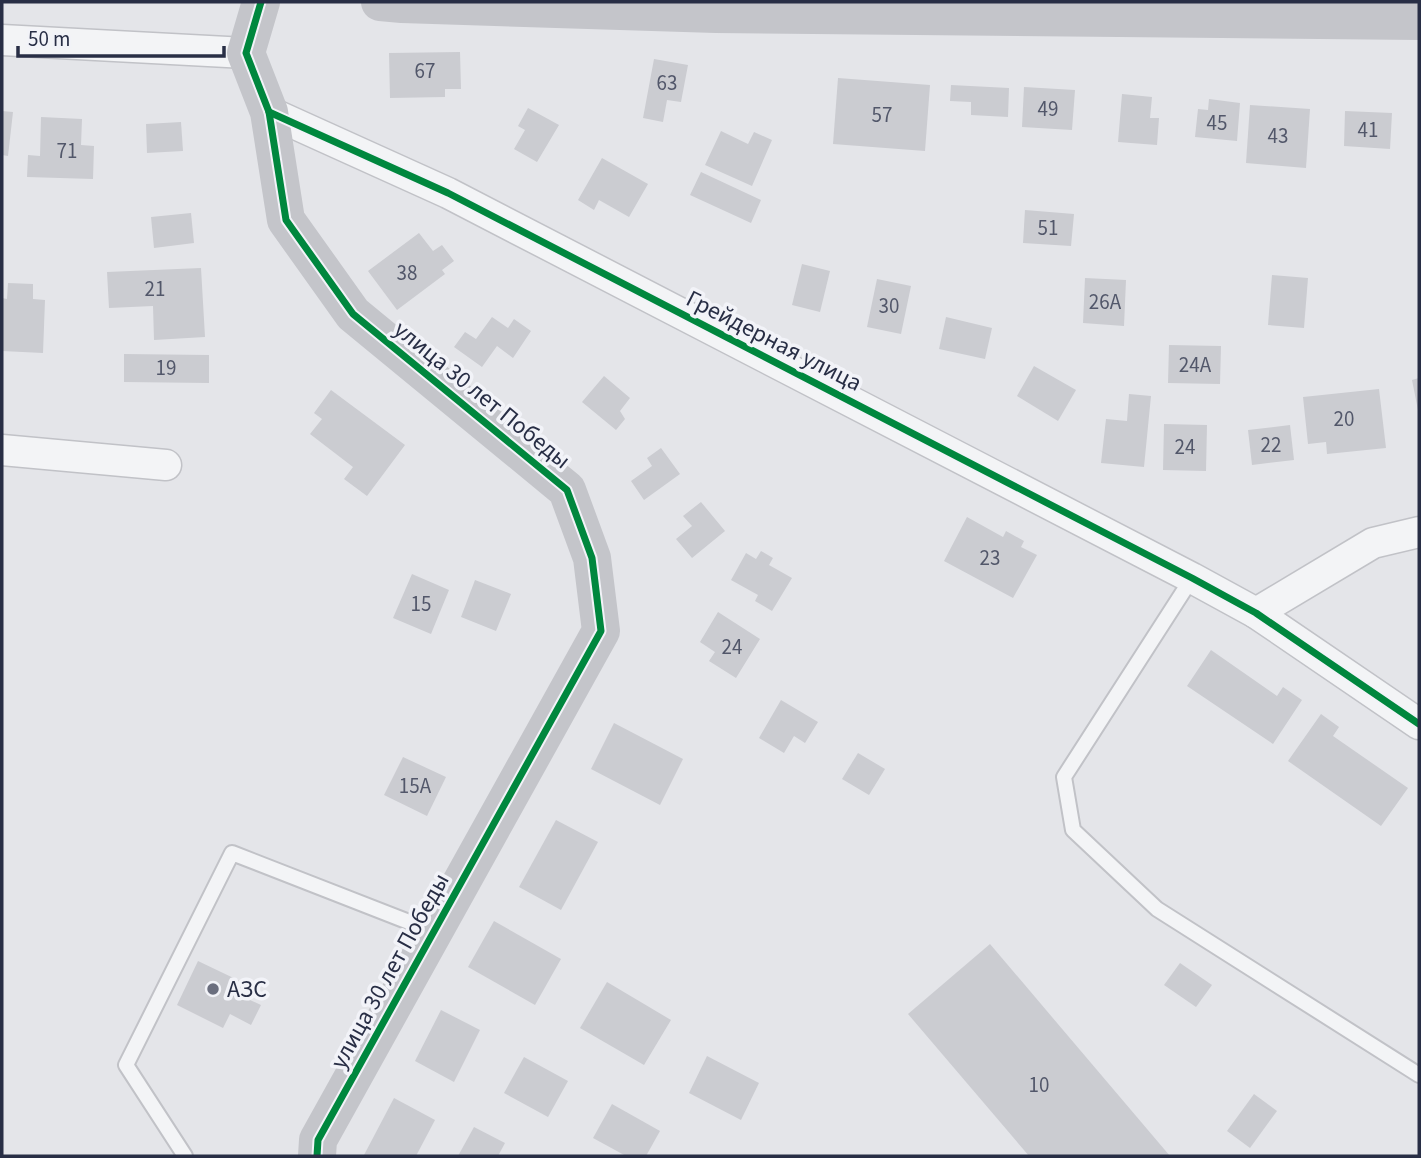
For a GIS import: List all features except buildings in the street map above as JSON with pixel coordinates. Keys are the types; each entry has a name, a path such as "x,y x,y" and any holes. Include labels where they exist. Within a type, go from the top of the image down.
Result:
{"street":[{"path":"2,40 246,53 261,2"},
{"path":"395,3 716,13 835,8 1052,9 1419,21"},
{"name":"улица 30 лет Победы","path":"246,53 269,112 286,220 353,314 567,490 592,558 601,631 318,1140 317,1156"},
{"name":"Грейдерная улица","path":"269,112 448,194 1192,578 1256,613 1419,724"},
{"path":"2,450 166,465"},
{"path":"1256,613 1373,543 1419,532"}],"lane":[{"path":"1192,578 1064,777 1073,830 1157,909 1419,1075"},
{"path":"185,1156 126,1065 232,853 434,932"}],"cycle path":[{"path":"261,2 246,53 269,112 286,220 353,314 567,490 592,558 601,631 318,1140 317,1156"},
{"path":"269,112 448,193 1192,578 1256,613 1419,724"}],"place":[{"name":"АЗС","path":"213,989"}]}
